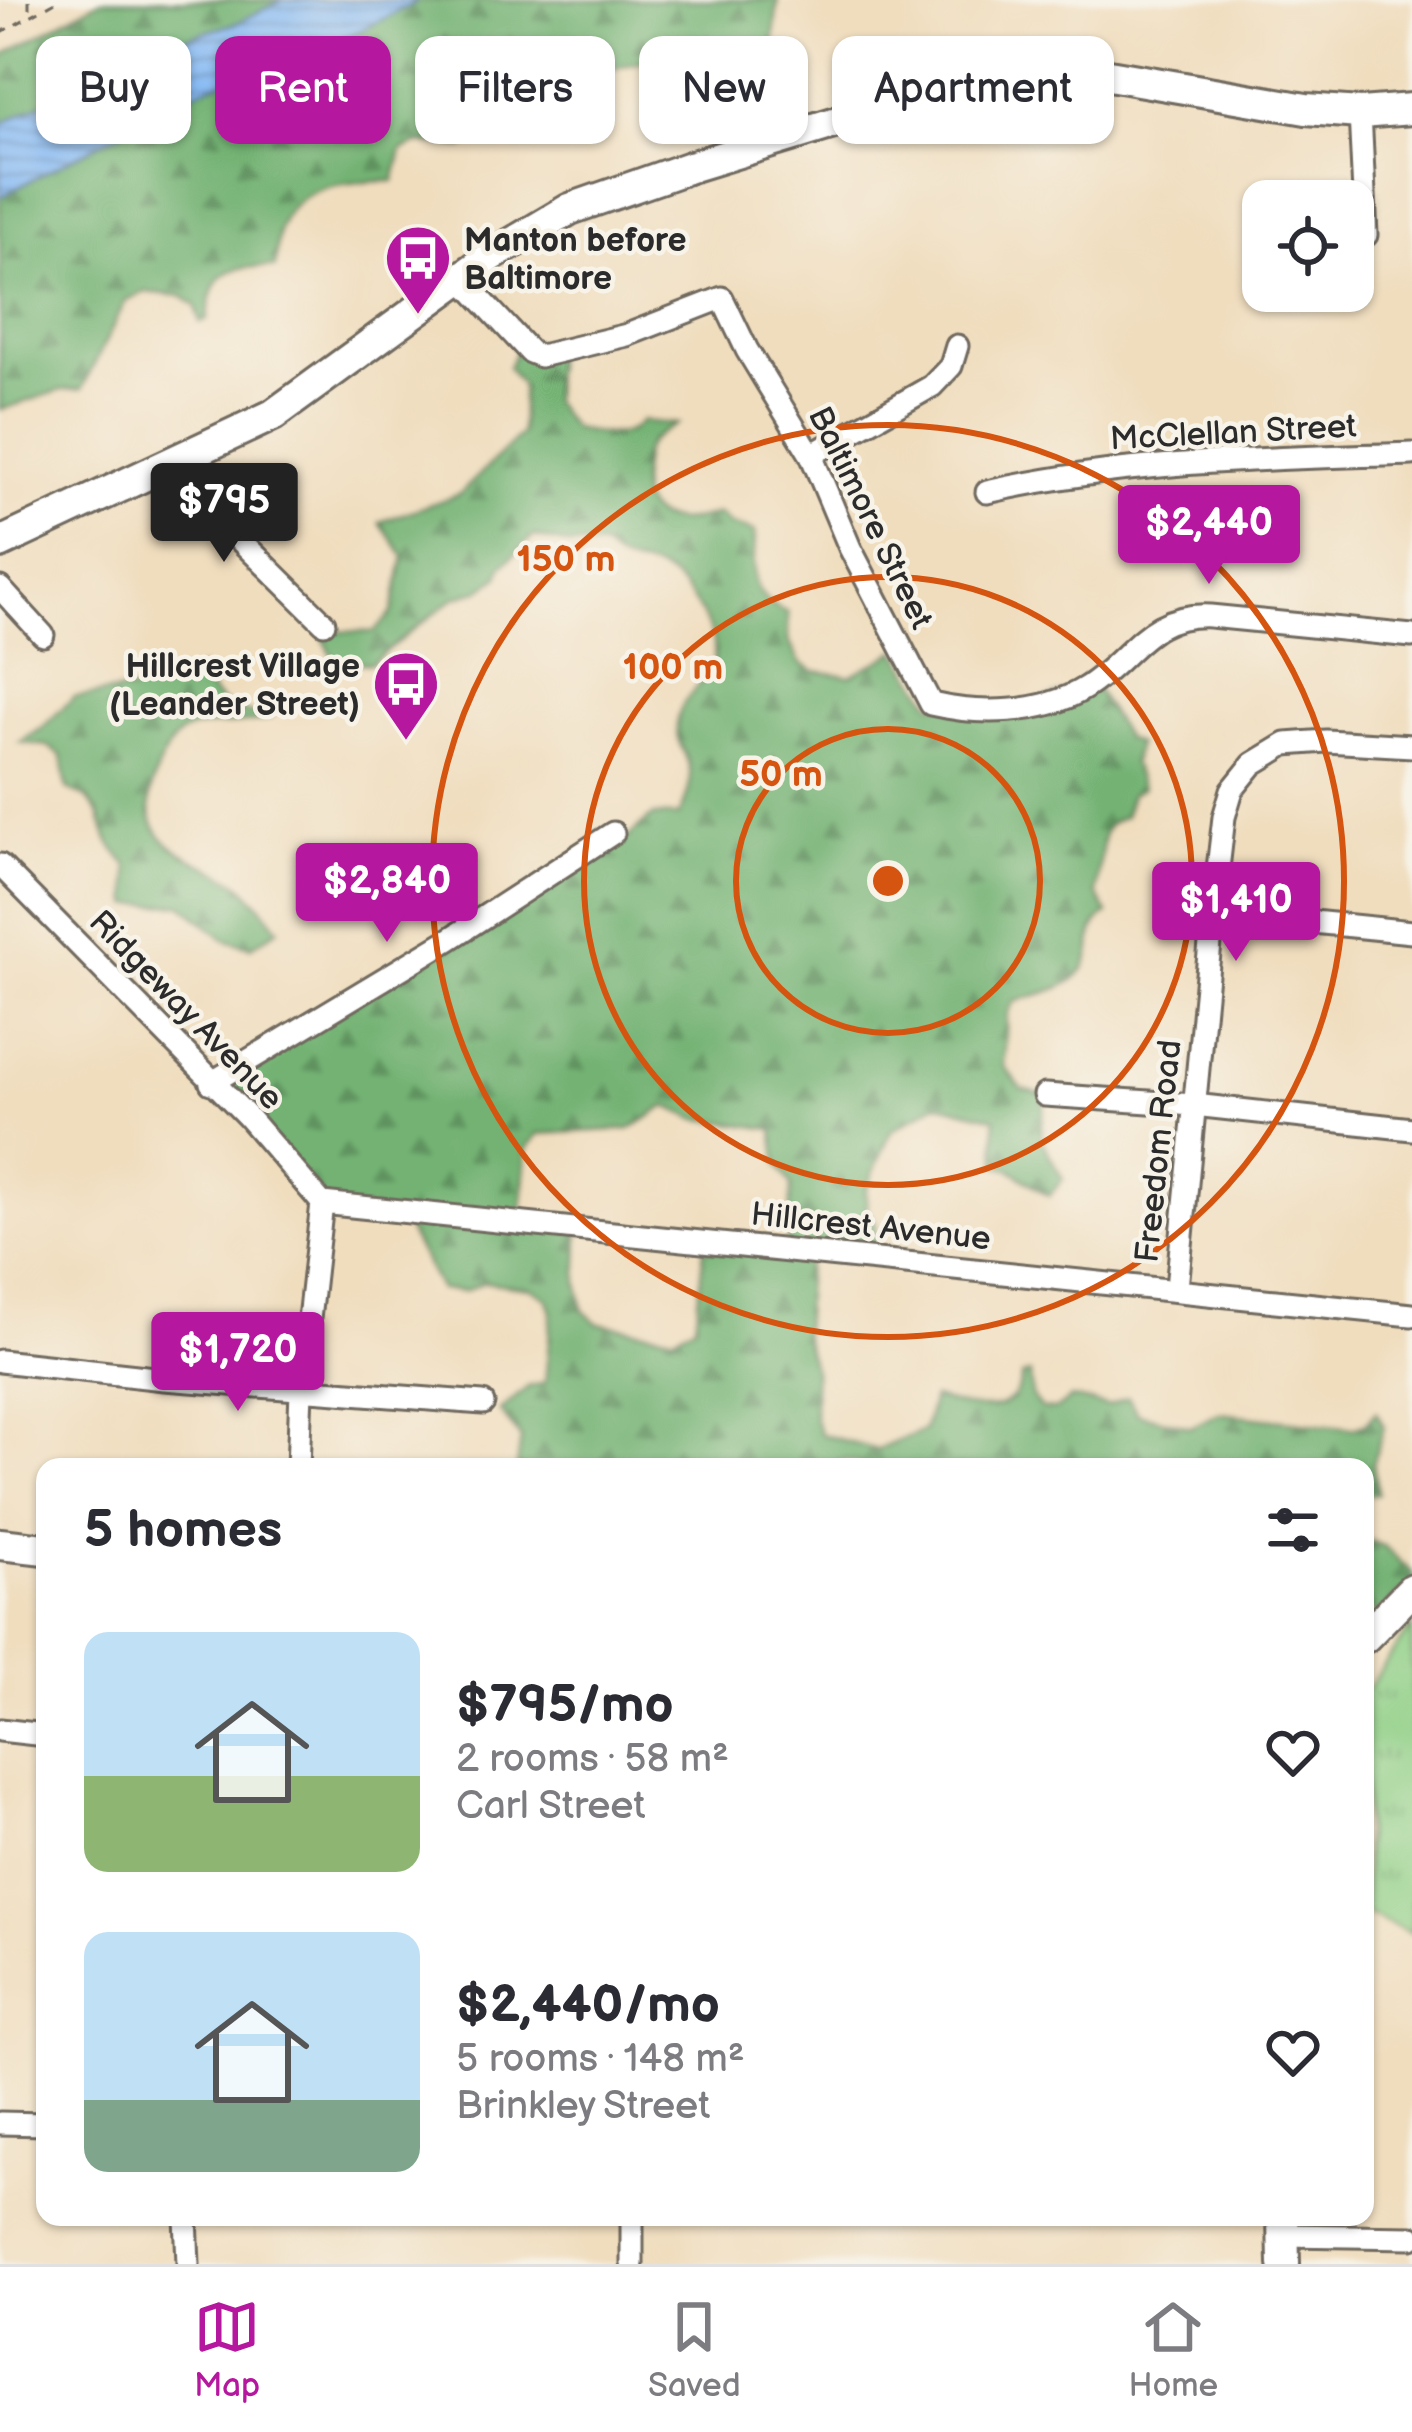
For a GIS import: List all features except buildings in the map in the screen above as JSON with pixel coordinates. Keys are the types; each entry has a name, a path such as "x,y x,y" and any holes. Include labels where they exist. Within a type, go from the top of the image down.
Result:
{"main road":[{"path":"0,543 249,428 299,398 518,238 602,196 876,110 1013,74 1092,70 1265,103 1360,113 1412,109"},
{"path":"0,1544 36,1548"},
{"path":"1374,1628 1412,1588"}],"street":[{"path":"1360,113 1363,180"},
{"name":"Baltimore Street","path":"461,278 530,352 540,356 627,335 722,298 747,350 812,455 850,548 931,704 1021,709 1067,697 1089,686 1163,622 1178,616 1412,635"},
{"path":"812,455 932,386 952,366 957,346"},
{"name":"McClellan Street","path":"987,492 1066,476 1188,463 1412,454"},
{"path":"164,465 324,623"},
{"path":"0,588 43,635"},
{"name":"Freedom Road","path":"1177,1288 1213,912 1224,817 1232,790 1253,764 1286,744 1412,746"},
{"path":"212,1083 450,940 613,833"},
{"name":"Ridgeway Avenue","path":"0,865 307,1181 322,1203"},
{"path":"1213,912 1412,932"},
{"path":"1045,1095 1412,1129"},
{"path":"298,1458 322,1203"},
{"name":"Hillcrest Avenue","path":"322,1203 1177,1288 1412,1316"},
{"path":"0,1361 301,1391 483,1403"},
{"path":"0,1730 36,1734"},
{"path":"0,2123 36,2124"},
{"path":"187,2226 188,2264"},
{"path":"632,2226 632,2264"},
{"path":"1284,2239 1412,2237"}],"path":[{"path":"29,0 29,14"},
{"path":"0,33 58,0"}],"green space":[{"path":"100,0 283,0 237,23 191,36 37,36"},
{"path":"420,0 778,0 774,36 639,36 639,62 615,68 615,36 415,36 417,144 402,150 394,181 327,187 298,202 287,213 279,234 275,267 225,274 214,290 207,320 200,322 196,306 182,296 145,292 126,300 82,389 62,390 0,410 0,197 99,144 191,144 191,94 215,84 215,144 391,144 391,36 346,36"},
{"path":"36,36 36,107 0,124 0,57"},
{"path":"518,346 553,358 552,402 573,429 619,434 641,421 677,424 645,449 641,491 645,504 663,518 689,520 718,514 730,525 755,532 755,581 765,599 788,613 788,640 800,663 814,671 850,676 897,651 932,704 1018,709 1092,682 1125,738 1137,744 1132,763 1142,788 1131,794 1124,816 1109,824 1104,833 1096,893 1108,914 1093,931 1089,959 1079,975 1062,986 1014,1002 1007,1014 1004,1066 1022,1089 1045,1095 1041,1139 1063,1179 1049,1196 997,1165 995,1118 937,1103 891,1131 866,1190 867,1210 875,1222 874,1260 807,1259 803,1334 814,1371 814,1418 821,1434 877,1450 924,1430 933,1398 975,1407 999,1406 1017,1391 1022,1376 1030,1374 1032,1397 1041,1409 1055,1410 1071,1398 1108,1406 1128,1397 1137,1413 1191,1427 1219,1413 1353,1428 1376,1412 1384,1427 1374,1459 518,1458 521,1438 500,1411 528,1387 545,1383 552,1311 547,1298 531,1288 484,1282 465,1291 440,1290 399,1214 325,1205 223,1082 626,839 652,816 679,816 684,806 690,776 677,734 678,718 713,663 715,652 700,611 681,586 661,571 623,561 603,547 534,536 502,566 499,577 480,590 454,598 370,664 334,659 320,631 374,632 392,613 404,556 380,522 460,494 521,434 522,387 508,367","holes":["667,1106 694,1118 773,1129 778,1164 792,1186 786,1253 704,1249 695,1324 675,1336 598,1323 583,1311 579,1233 521,1224 527,1148 538,1134 630,1129"]},
{"path":"201,668 211,691 226,705 271,717 189,729 177,737 154,779 153,823 176,849 243,887 279,929 250,947 224,939 182,904 130,905 128,866 108,841 99,814 87,798 67,789 62,756 48,746 20,742 74,697 146,689"},
{"path":"1374,1543 1412,1573 1412,1582 1377,1615"},
{"path":"1412,1626 1412,1934 1374,1916 1374,1679"}],"water":[{"path":"283,0 420,0 346,36 215,36 215,84 191,94 191,37 237,23"},
{"path":"36,107 36,144 99,144 0,197 0,124"}],"place":[{"name":"Manton before Baltimore","path":"418,317"},
{"name":"Hillcrest Village (Leander Street)","path":"406,743"}]}
